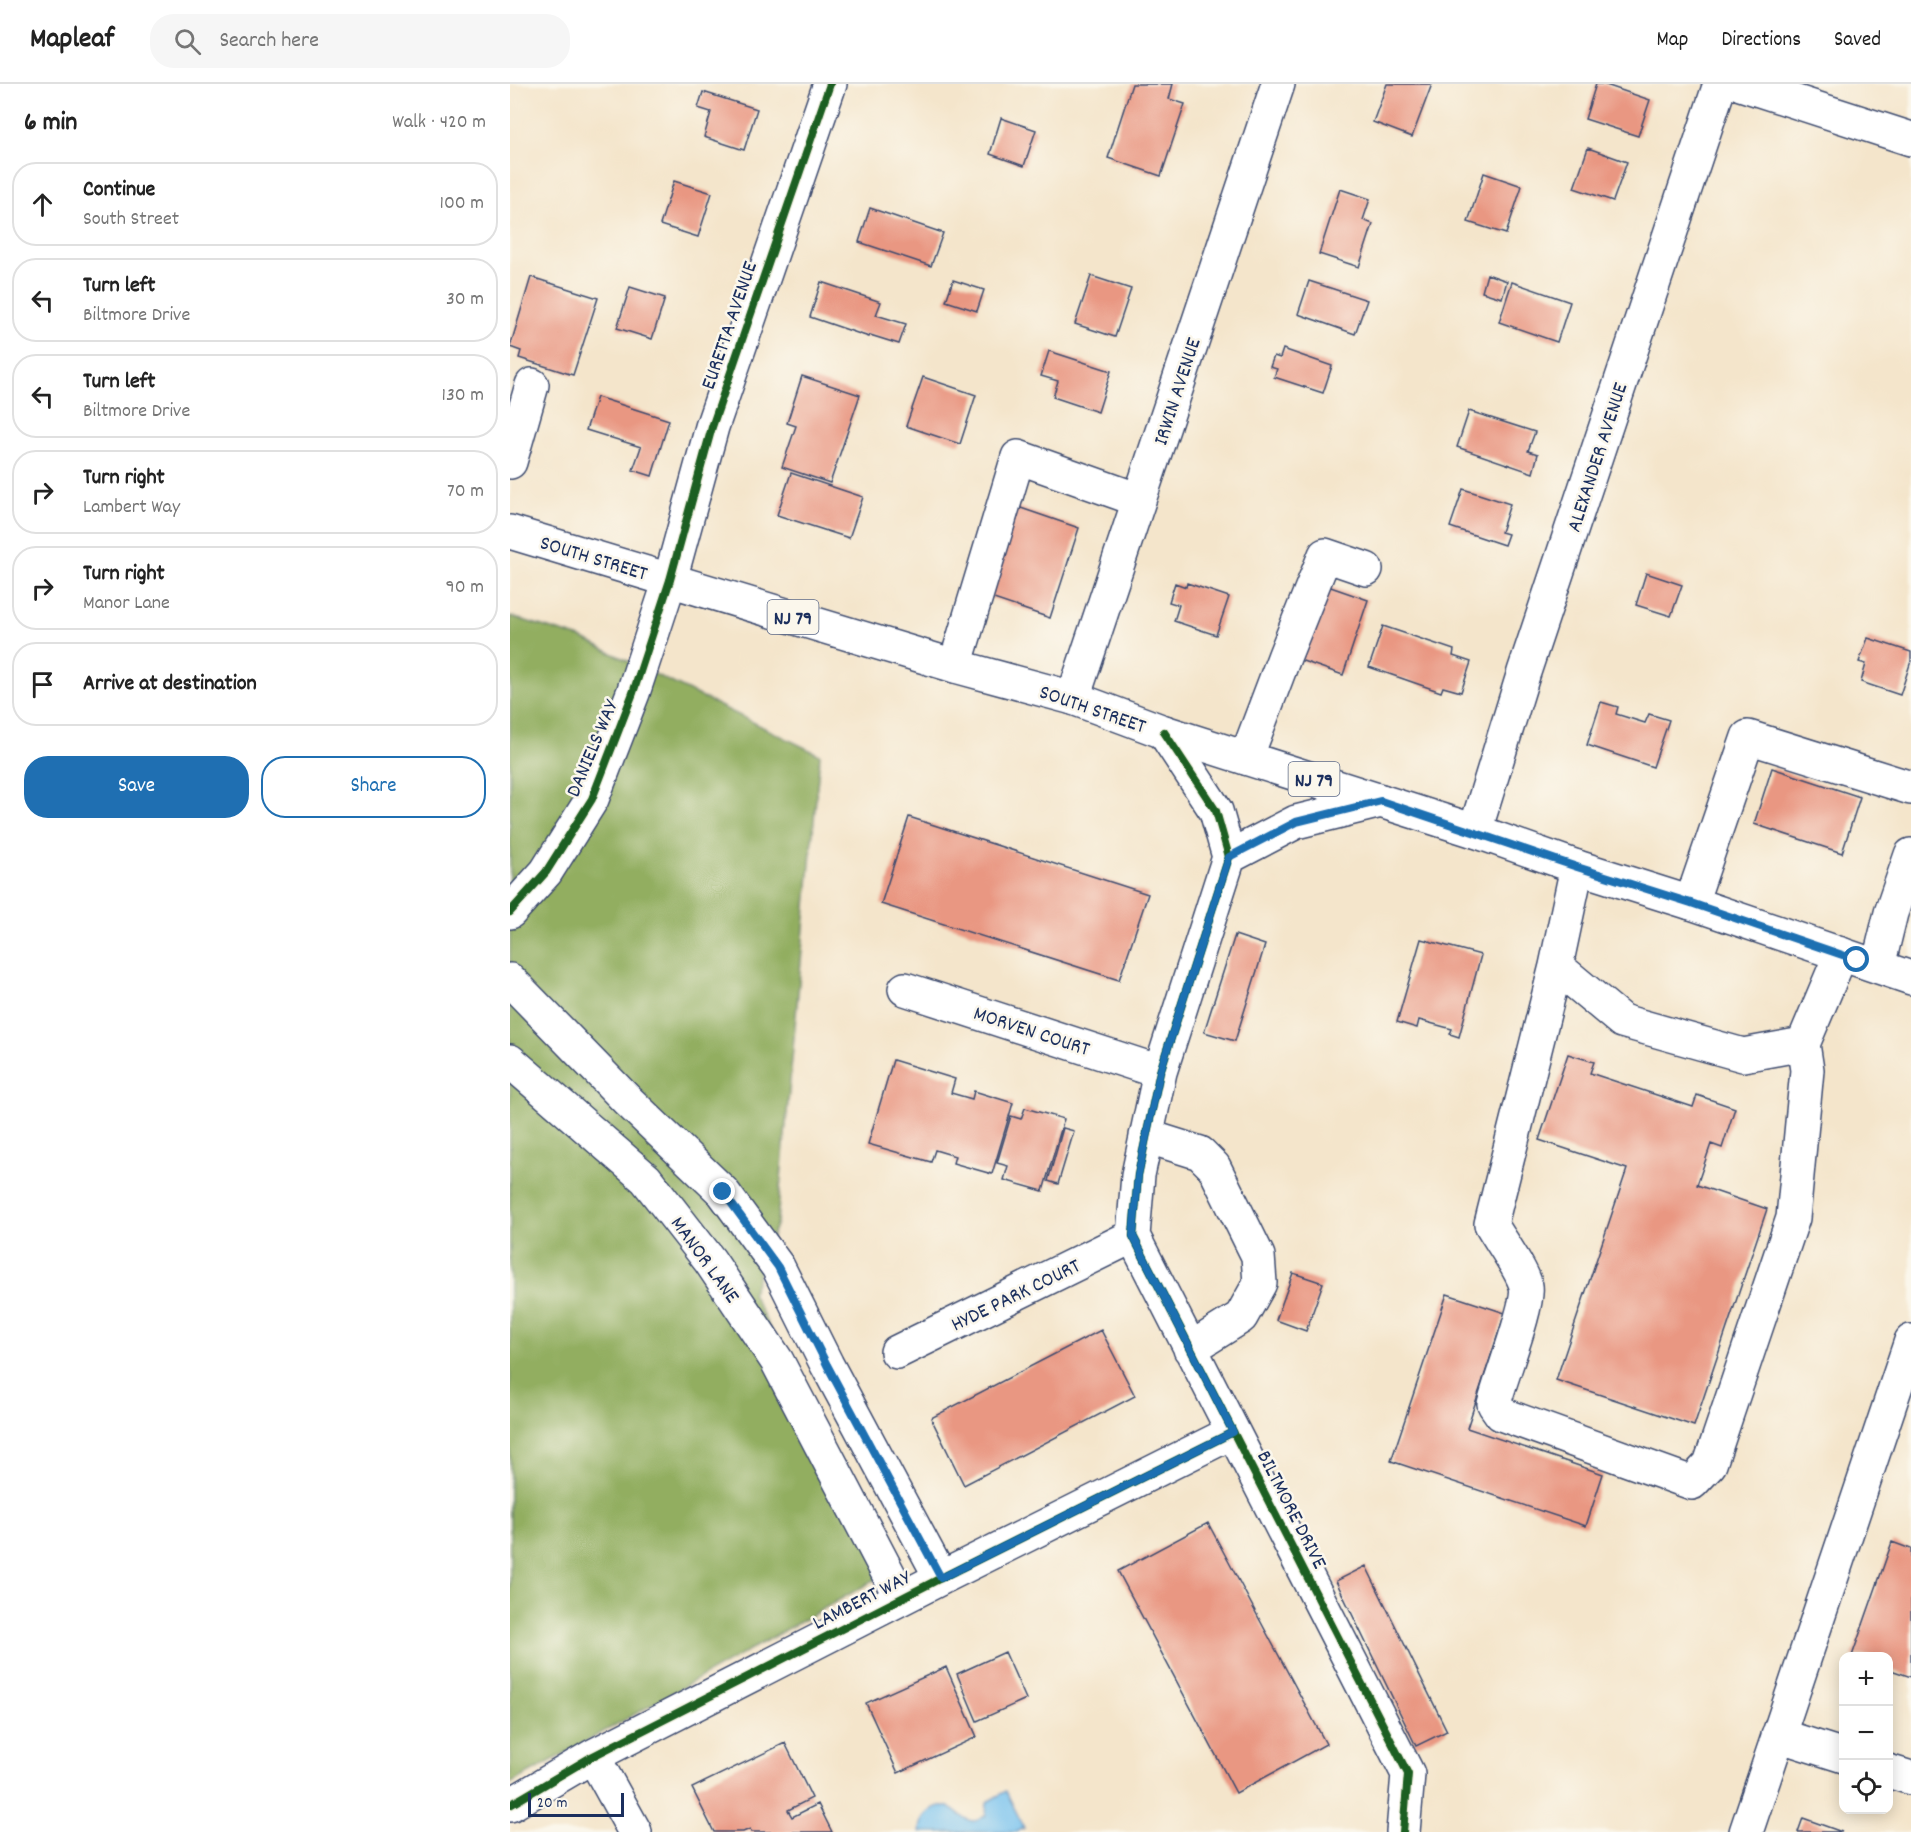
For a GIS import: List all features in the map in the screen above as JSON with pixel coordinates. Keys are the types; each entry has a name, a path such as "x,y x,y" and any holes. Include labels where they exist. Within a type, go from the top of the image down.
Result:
{"street":[{"name":"EURETTA AVENUE","path":"670,580 712,427 830,84"},
{"name":"IRWIN AVENUE","path":"1073,698 1278,84"},
{"name":"ALEXANDER AVENUE","path":"1475,831 1524,672 1720,84"},
{"path":"1741,84 1911,139"},
{"path":"510,462 532,385"},
{"path":"955,666 1018,457 1139,500"},
{"name":"SOUTH STREET","path":"510,532 955,666 1073,698 1164,732 1475,831 1911,978"},
{"path":"1246,758 1325,555 1366,569"},
{"name":"DANIELS WAY","path":"510,912 546,872 592,799 633,693 670,580"},
{"path":"1133,1236 1138,1175 1160,1072 1229,857 1216,811 1164,732"},
{"path":"1691,903 1748,737 1911,788"},
{"path":"1229,857 1296,822 1381,801"},
{"path":"1878,966 1911,855"},
{"path":"1577,867 1556,966 1491,1224 1526,1287 1525,1306 1494,1404 1501,1414 1692,1483 1710,1464 1793,1218 1807,1070 1803,1044 1841,954"},
{"path":"1556,966 1622,1021 1743,1055 1803,1044"},
{"path":"510,980 619,1093 723,1192 778,1267 941,1578"},
{"name":"MORVEN COURT","path":"905,989 1160,1072"},
{"name":"MANOR LANE","path":"510,1061 646,1179 710,1261 777,1361 901,1598"},
{"path":"588,1128 619,1093"},
{"path":"1146,1136 1200,1153 1214,1167 1258,1256 1260,1283 1241,1317 1190,1348"},
{"name":"BILTMORE DRIVE","path":"1133,1236 1408,1774 1403,1832"},
{"name":"HYDE PARK COURT","path":"897,1352 1133,1236"},
{"path":"1746,1832 1911,1341"},
{"path":"801,1408 840,1389"},
{"name":"LAMBERT WAY","path":"510,1805 593,1756 901,1598 1233,1432"},
{"path":"1778,1735 1839,1754"},
{"path":"593,1756 635,1832"},
{"path":"1893,1773 1911,1778"}],"green space":[{"path":"510,616 581,638 820,755 777,1222 752,1293 891,1571 510,1784"}],"water":[{"path":"1006,1791 1024,1828 1017,1832 920,1832 924,1817 937,1807 948,1807 973,1821 986,1815 987,1802"}],"building":[{"path":"1132,84 1173,84 1169,99 1185,104 1161,176 1108,158"},
{"path":"1387,84 1432,84 1412,137 1373,122"},
{"path":"1596,84 1603,84 1650,100 1638,136 1585,119"},
{"path":"703,92 757,109 744,150 704,137 711,112 698,108"},
{"path":"1001,118 1036,130 1024,166 990,154"},
{"path":"1588,148 1627,162 1613,201 1574,188"},
{"path":"1484,173 1522,186 1506,234 1468,222"},
{"path":"674,181 712,193 698,237 660,225"},
{"path":"1340,189 1370,199 1363,220 1373,224 1359,267 1319,254"},
{"path":"870,208 943,233 931,266 859,242"},
{"path":"1487,274 1507,281 1502,298 1482,292"},
{"path":"1091,276 1131,289 1115,337 1075,324"},
{"path":"531,277 598,298 573,375 519,358 521,351 510,347"},
{"path":"953,280 984,290 977,311 946,301"},
{"path":"1309,281 1367,300 1355,334 1298,314"},
{"path":"821,282 881,302 876,315 906,324 899,344 870,335 869,337 810,317"},
{"path":"1512,282 1570,302 1557,342 1499,322"},
{"path":"630,287 665,298 652,339 617,328"},
{"path":"1283,349 1332,366 1323,393 1274,377 1277,369 1270,367 1274,356 1280,358"},
{"path":"1049,351 1111,371 1098,412 1053,397 1058,381 1041,376"},
{"path":"802,376 860,395 830,483 782,467 796,426 787,423"},
{"path":"923,377 976,395 960,444 906,426"},
{"path":"597,397 669,420 652,476 633,470 641,447 586,430"},
{"path":"1469,411 1535,432 1528,451 1538,454 1533,473 1457,447"},
{"path":"791,473 863,497 849,538 777,515"},
{"path":"1463,489 1510,504 1501,532 1508,534 1504,545 1450,527"},
{"path":"1015,506 1079,528 1050,618 985,596"},
{"path":"1646,573 1682,585 1671,616 1636,605"},
{"path":"1175,583 1186,587 1187,583 1229,597 1216,635 1174,621 1179,605 1169,602"},
{"path":"1322,584 1368,600 1343,675 1297,659"},
{"path":"1383,626 1454,650 1453,656 1471,662 1461,692 1443,687 1441,692 1369,667"},
{"path":"1868,638 1911,652 1911,661 1900,695 1861,682 1866,664 1859,662"},
{"path":"1601,702 1618,707 1616,714 1645,723 1649,714 1669,720 1653,767 1587,745"},
{"path":"1772,768 1860,797 1842,853 1754,824"},
{"path":"909,817 1148,894 1119,980 881,904"},
{"path":"1235,935 1265,945 1235,1041 1204,1032"},
{"path":"1421,939 1481,955 1459,1037 1450,1034 1452,1029 1419,1020 1417,1028 1397,1022"},
{"path":"1568,1054 1594,1062 1590,1073 1693,1107 1697,1095 1735,1108 1722,1148 1711,1144 1697,1185 1767,1209 1694,1426 1556,1380 1627,1169 1539,1140"},
{"path":"893,1060 955,1079 951,1093 972,1099 974,1091 1013,1103 992,1174 953,1163 955,1156 935,1150 931,1162 868,1144"},
{"path":"1025,1108 1064,1119 1043,1191 1004,1180 1008,1166 997,1163 1011,1116 1021,1119"},
{"path":"1063,1128 1074,1131 1058,1184 1048,1181"},
{"path":"1293,1273 1323,1283 1306,1331 1276,1320"},
{"path":"1447,1294 1505,1313 1467,1428 1603,1474 1586,1526 1391,1461"},
{"path":"1101,1330 1135,1396 964,1485 931,1418"},
{"path":"1208,1523 1326,1744 1236,1793 1118,1571"},
{"path":"1892,1542 1911,1549 1911,1677 1893,1671 1893,1652 1853,1652"},
{"path":"1366,1566 1447,1731 1416,1746 1336,1581"},
{"path":"1005,1652 1026,1699 977,1721 957,1674"},
{"path":"946,1667 977,1737 898,1773 866,1703"},
{"path":"785,1743 812,1798 788,1810 792,1817 818,1804 832,1832 751,1832 750,1829 743,1832 714,1832 692,1788"},
{"path":"1803,1818 1842,1832 1798,1832"}],"cycle path":[{"path":"510,912 546,872 592,799 633,693 670,580 712,427 830,84"},
{"path":"1164,732 1216,811 1229,857 1160,1072 1138,1175 1133,1236 1408,1774 1403,1832"},
{"path":"510,1805 593,1756 1233,1432"}],"route":[{"path":"723,1192 778,1267 827,1365 941,1578 1233,1432 1133,1236 1138,1175 1160,1072 1229,857 1296,822 1381,801 1857,960"}]}
